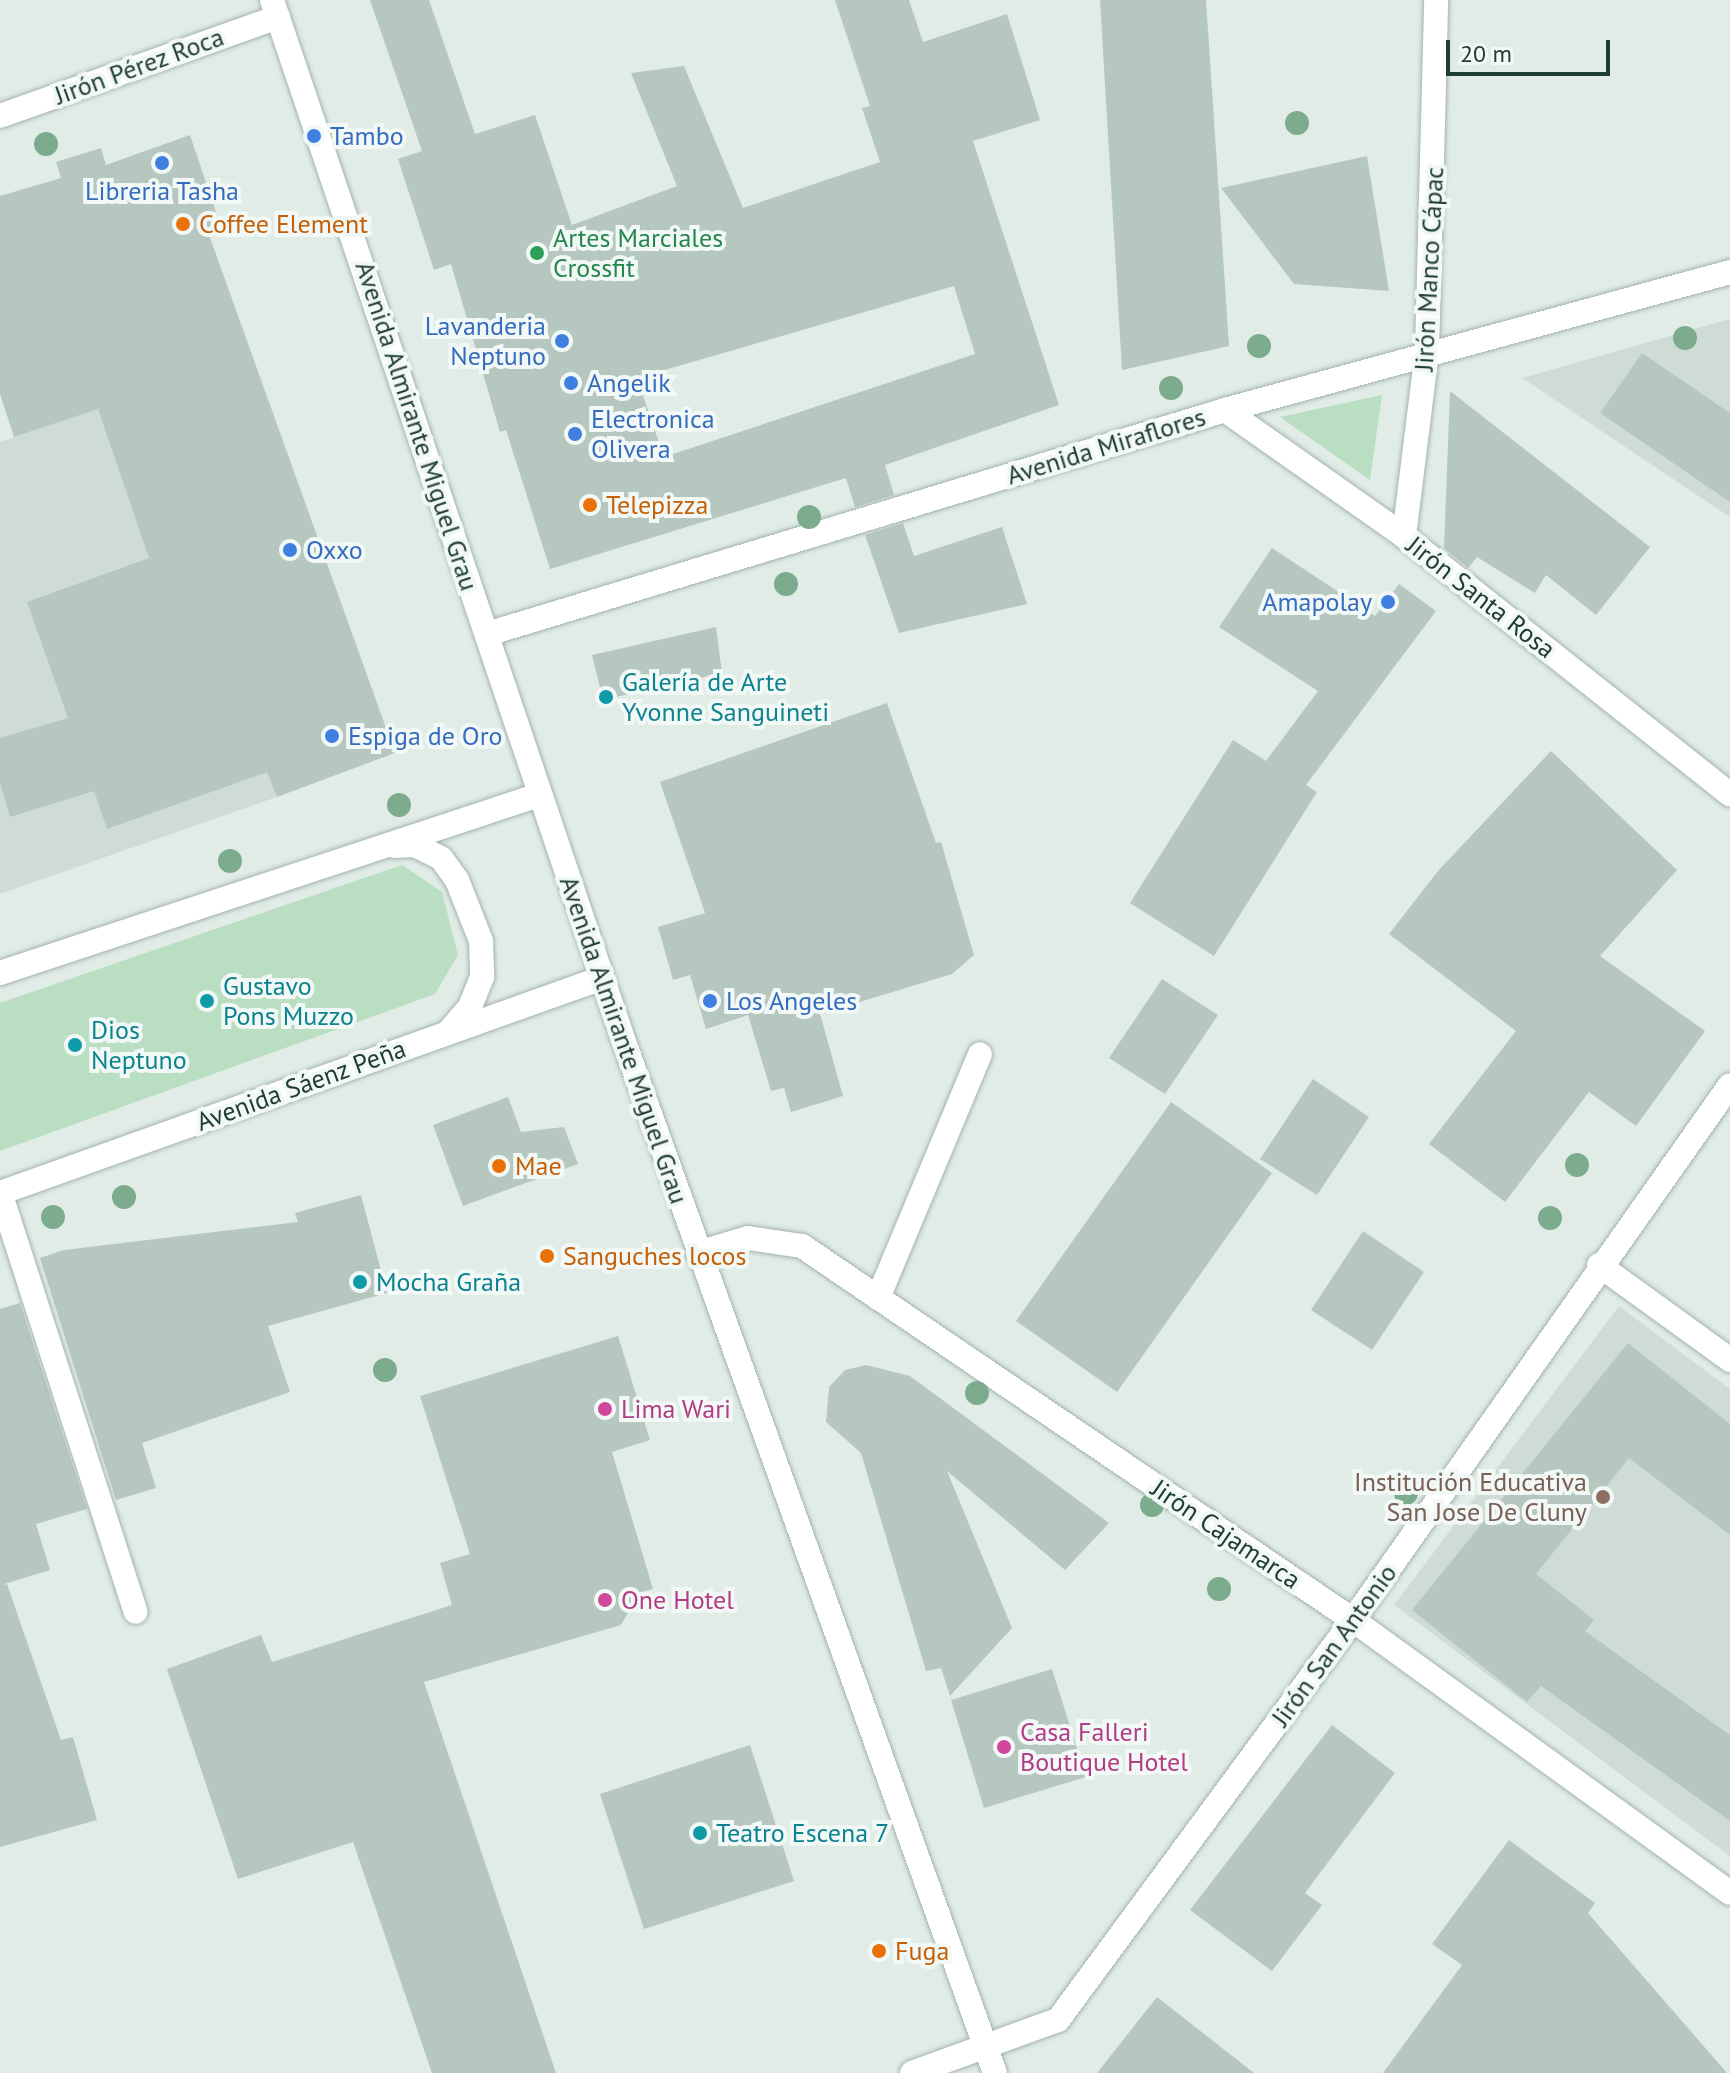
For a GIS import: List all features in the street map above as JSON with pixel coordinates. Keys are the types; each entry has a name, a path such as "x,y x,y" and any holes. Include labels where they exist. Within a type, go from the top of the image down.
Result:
{"street":[{"name":"Jirón Manco Cápac","path":"1404,536 1427,351 1436,0"},
{"name":"Jirón Pérez Roca","path":"0,116 275,8"},
{"name":"Avenida Almirante Miguel Grau","path":"275,8 602,978 698,1253 995,2073"},
{"name":"Avenida Miraflores","path":"487,634 1427,351 1730,272"},
{"name":"Jirón Santa Rosa","path":"1225,410 1404,536 1730,794"},
{"path":"0,973 539,795"},
{"path":"381,846 415,845 441,858 473,917 481,941 482,977 470,1007 447,1033"},
{"name":"Avenida Sáenz Peña","path":"0,1192 602,978"},
{"path":"878,1298 980,1054"},
{"name":"Jirón San Antonio","path":"912,2073 1058,2020 1353,1620 1599,1265 1730,1085"},
{"path":"0,1192 136,1612"},
{"name":"Jirón Cajamarca","path":"698,1253 748,1238 802,1246 1353,1620 1730,1893"},
{"path":"1599,1265 1730,1360"}],"shaded area":[{"path":"1730,319 1730,517 1522,378"},
{"path":"131,397 277,797 0,894 0,442"},
{"name":"Institución Educativa San Jose De Cluny","path":"1619,1306 1730,1389 1730,1856 1394,1605"}],"green space":[{"path":"1382,395 1370,480 1280,417"},
{"path":"402,865 442,892 458,955 435,994 0,1151 0,1003"}],"building":[{"path":"370,0 429,0 475,134 535,115 572,225 677,186 631,73 684,66 743,208 880,162 862,108 870,106 835,0 909,0 923,42 1007,14 1040,120 973,141 1059,405 885,465 894,495 855,507 846,478 550,569 506,430 500,432 451,264 434,270 398,159 422,151","holes":["954,286 975,354 664,457 637,378"]},
{"path":"1100,0 1206,0 1229,346 1122,370"},
{"path":"190,135 221,227 208,232 395,753 277,797 267,772 107,829 94,791 10,817 0,783 0,738 68,718 27,602 149,558 98,409 14,437 0,394 0,196 61,178 56,162 101,148 106,165"},
{"path":"1367,156 1389,291 1294,284 1221,188"},
{"path":"1642,353 1730,413 1730,502 1600,413"},
{"path":"1450,391 1650,547 1596,615 1546,575 1535,593 1477,557 1468,568 1444,548"},
{"path":"903,523 914,556 1002,527 1027,604 899,633 865,535"},
{"path":"1272,548 1375,616 1399,584 1436,611 1306,785 1317,792 1214,956 1130,903 1233,740 1266,761 1318,691 1219,627"},
{"path":"716,627 722,673 603,700 592,655"},
{"path":"887,703 936,843 941,842 974,955 952,974 820,1014 843,1096 791,1112 784,1088 771,1091 748,1015 706,1029 690,975 673,980 658,927 705,913 660,782"},
{"path":"1551,751 1677,870 1600,956 1705,1031 1636,1126 1589,1092 1505,1202 1429,1144 1516,1031 1389,934 1438,871"},
{"path":"1162,979 1218,1015 1165,1094 1109,1058"},
{"path":"1313,1079 1369,1117 1317,1195 1260,1159"},
{"path":"508,1097 521,1132 564,1127 578,1164 463,1206 433,1125"},
{"path":"1171,1102 1272,1173 1117,1392 1016,1321"},
{"path":"361,1195 387,1293 268,1326 290,1392 142,1443 156,1488 116,1500 40,1258 64,1250 298,1222 295,1213"},
{"path":"1363,1231 1424,1272 1372,1350 1311,1310"},
{"path":"20,1303 87,1509 36,1524 50,1570 1,1585 7,1584 61,1740 73,1737 97,1820 0,1847 0,1309"},
{"path":"618,1336 650,1440 612,1452 653,1589 640,1592 621,1625 424,1682 556,2073 432,2073 353,1842 238,1879 167,1669 261,1635 272,1662 452,1605 440,1563 470,1554 420,1396"},
{"path":"1628,1343 1730,1424 1730,1535 1629,1458 1536,1574 1594,1620 1585,1631 1730,1735 1730,1821 1541,1686 1527,1702 1412,1610"},
{"path":"866,1365 910,1376 1109,1523 1065,1570 947,1471 1012,1628 950,1696 941,1668 926,1671 861,1453 826,1422 829,1387 845,1370"},
{"path":"1052,1669 1086,1777 984,1808 951,1700"},
{"path":"1332,1725 1395,1773 1305,1893 1322,1905 1272,1971 1190,1910"},
{"path":"750,1745 794,1881 644,1929 600,1794"},
{"path":"1509,1840 1595,1903 1588,1913 1727,2073 1383,2073 1462,1965 1432,1944"},
{"path":"1157,1997 1254,2073 1097,2073"}],"place":[{"name":"Tambo","path":"314,136"},
{"name":"Libreria Tasha","path":"162,163"},
{"name":"Coffee Element","path":"183,224"},
{"name":"Artes Marciales Crossfit","path":"537,253"},
{"name":"Lavanderia Neptuno","path":"562,341"},
{"name":"Angelik","path":"571,383"},
{"name":"Electronica Olivera","path":"575,434"},
{"name":"Telepizza","path":"590,505"},
{"name":"Oxxo","path":"290,550"},
{"name":"Amapolay","path":"1388,602"},
{"name":"Galería de Arte Yvonne Sanguineti","path":"606,697"},
{"name":"Espiga de Oro","path":"332,736"},
{"name":"Gustavo Pons Muzzo","path":"207,1001"},
{"name":"Los Angeles","path":"710,1001"},
{"name":"Dios Neptuno","path":"75,1045"},
{"name":"Mae","path":"499,1166"},
{"name":"Sanguches locos","path":"547,1256"},
{"name":"Mocha Graña","path":"360,1282"},
{"name":"Lima Wari","path":"605,1409"},
{"name":"Institución Educativa San Jose De Cluny","path":"1603,1497"},
{"name":"One Hotel","path":"605,1600"},
{"name":"Casa Falleri Boutique Hotel","path":"1004,1747"},
{"name":"Teatro Escena 7","path":"700,1833"},
{"name":"Fuga","path":"879,1951"}]}
